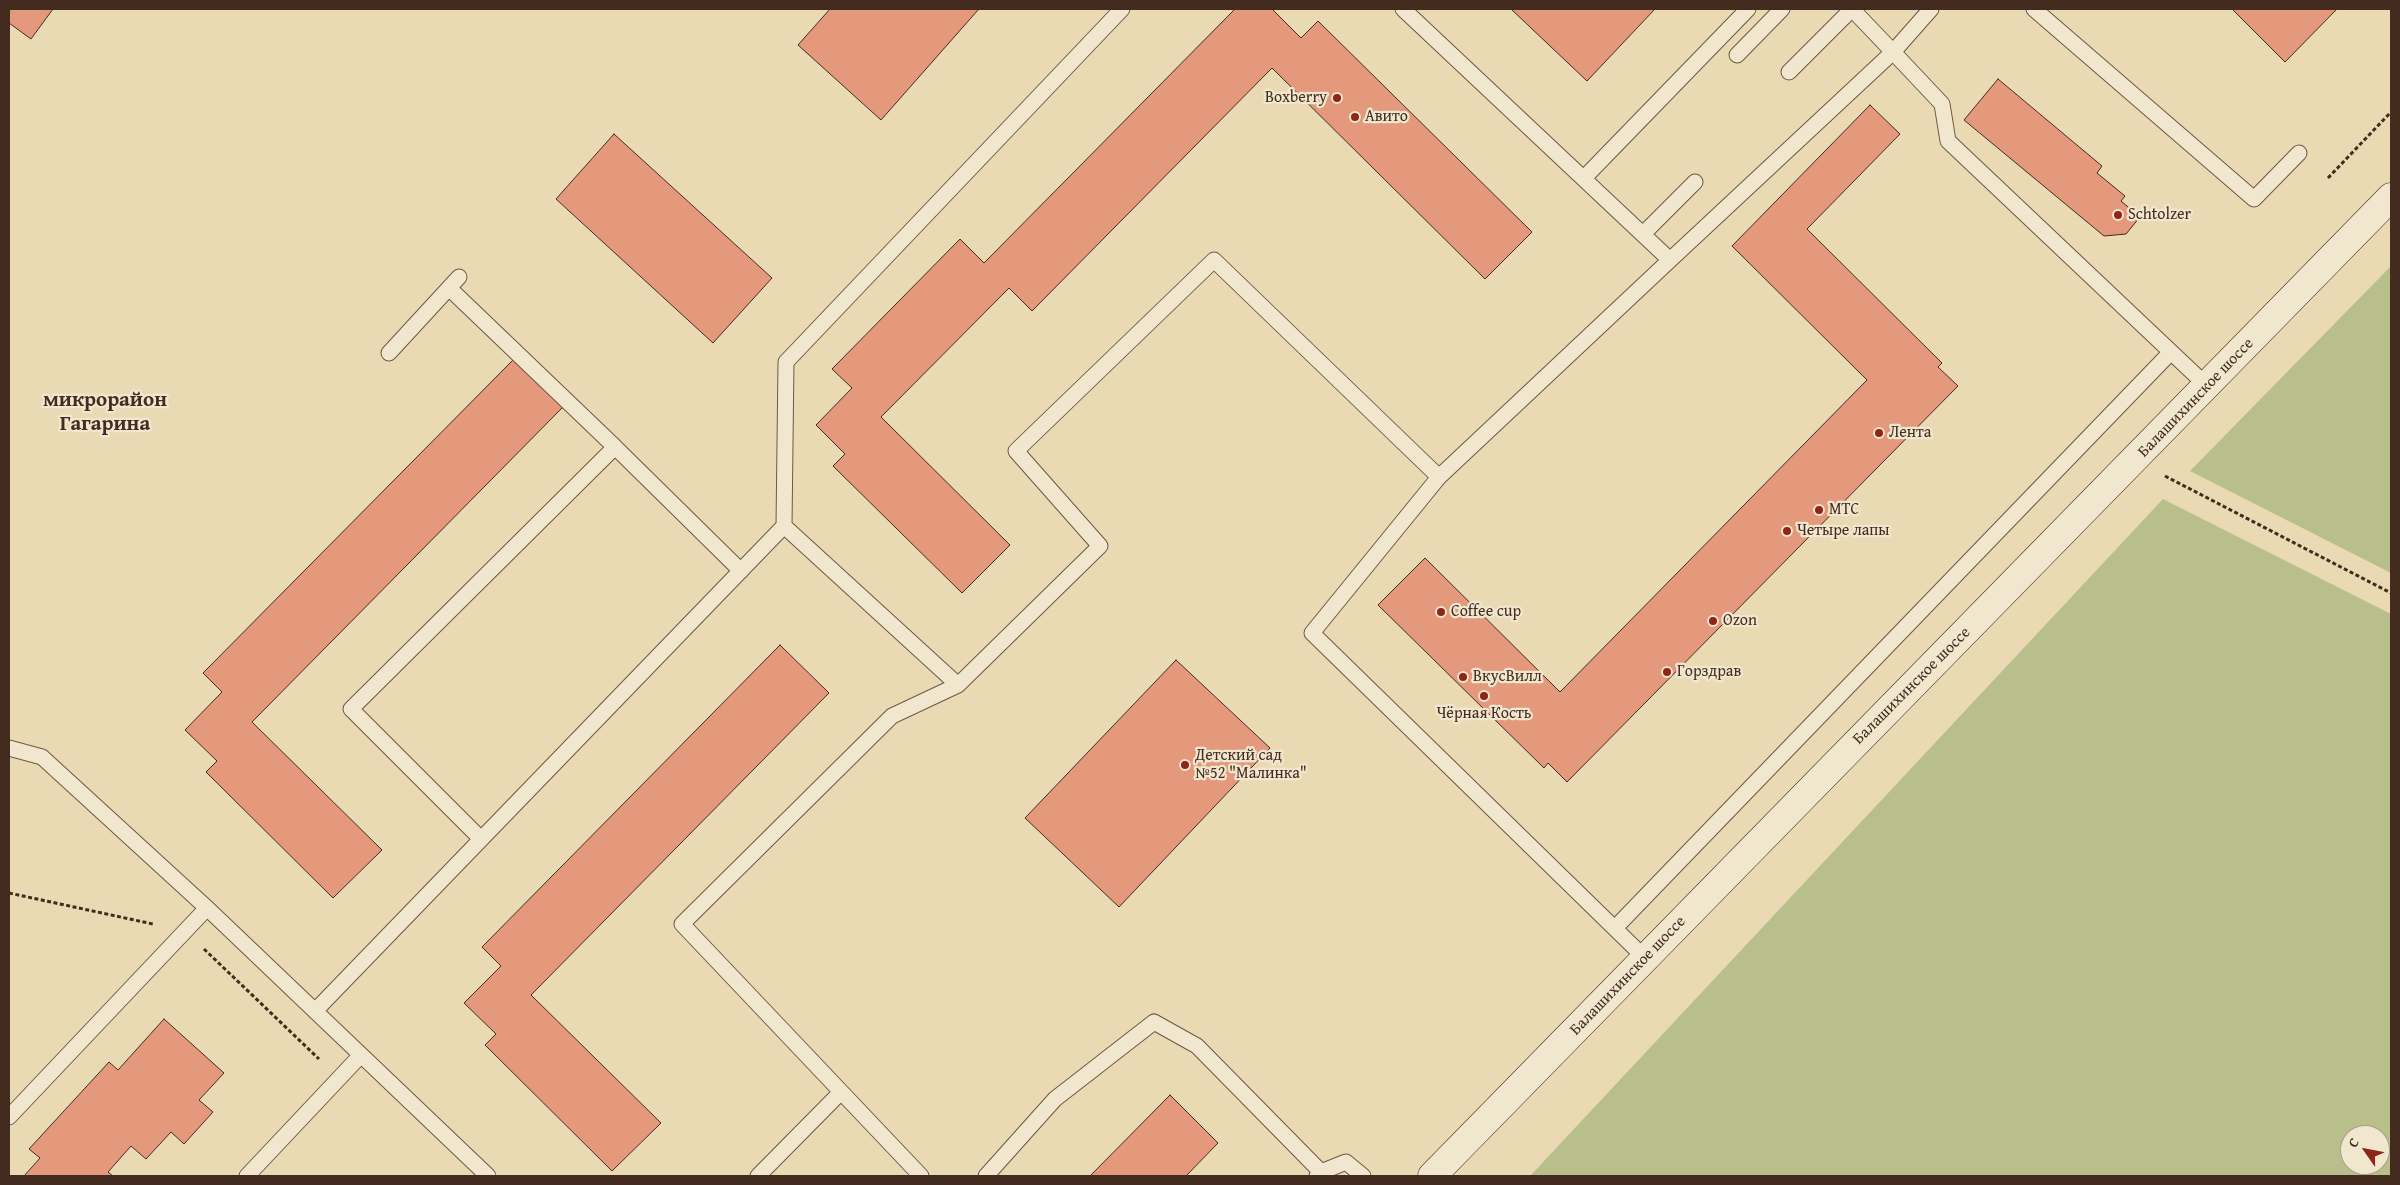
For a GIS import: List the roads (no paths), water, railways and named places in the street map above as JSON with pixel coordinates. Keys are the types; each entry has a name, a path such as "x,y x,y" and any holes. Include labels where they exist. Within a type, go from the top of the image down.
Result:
{"main road":[{"name":"Балашихинское шоссе","path":"1432,1176 2391,197"}],"lane":[{"path":"315,1011 784,526 786,362 1122,9"},
{"path":"1403,9 1670,260"},
{"path":"1584,178 1748,9"},
{"path":"1737,55 1782,9"},
{"path":"1790,72 1852,9 1942,104 1948,141 2207,386"},
{"path":"1645,958 1312,633 1439,477 1893,52 1931,9"},
{"path":"2034,9 2254,199 2299,153"},
{"path":"1643,234 1695,182"},
{"path":"921,1176 682,924 892,716 958,685 1100,546 1016,451 1214,260 1439,477"},
{"path":"389,353 454,283 615,447 741,571"},
{"path":"1615,928 2171,352"},
{"path":"481,839 351,709 615,447"},
{"path":"784,526 958,685"},
{"path":"9,748 42,757 207,908 488,1176"},
{"path":"9,1118 207,908"},
{"path":"986,1176 1055,1099 1154,1022 1197,1046 1319,1174 1346,1162 1363,1176"},
{"path":"247,1176 360,1055"},
{"path":"758,1176 841,1092"}],"place":[{"name":"Boxberry","path":"1337,98"},
{"name":"Авито","path":"1355,117"},
{"name":"Schtolzer","path":"2118,215"},
{"name":"Лента","path":"1879,433"},
{"name":"МТС","path":"1819,510"},
{"name":"Четыре лапы","path":"1787,531"},
{"name":"Coffee cup","path":"1441,612"},
{"name":"Ozon","path":"1713,621"},
{"name":"Горздрав","path":"1667,672"},
{"name":"ВкусВилл","path":"1463,677"},
{"name":"Чёрная Кость","path":"1484,696"},
{"name":"Детский сад №52 \"Малинка\"","path":"1185,765"}],"district":[{"name":"микрорайон Гагарина","path":"105,413"}]}
